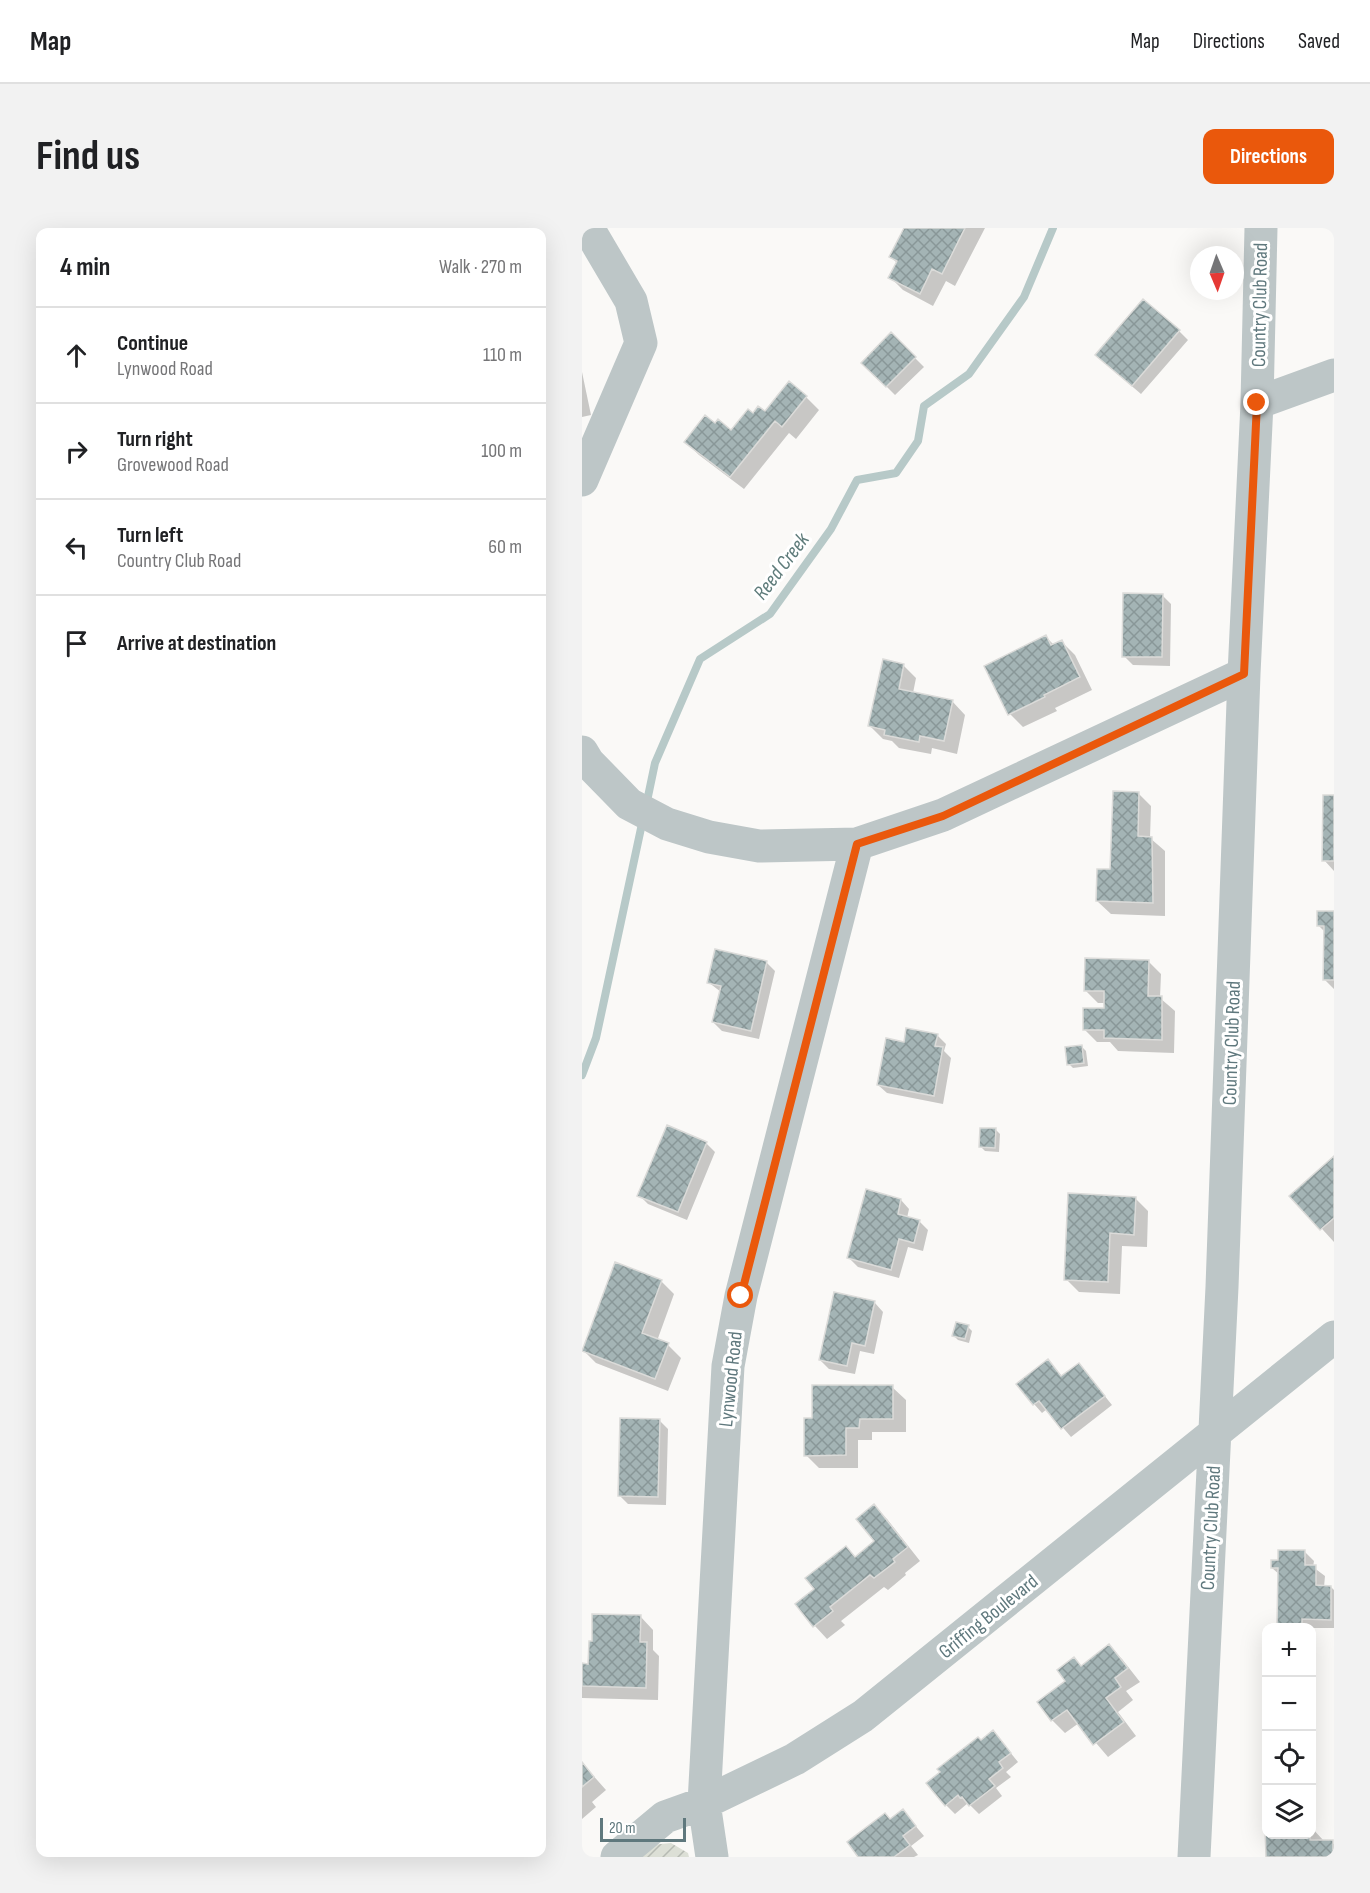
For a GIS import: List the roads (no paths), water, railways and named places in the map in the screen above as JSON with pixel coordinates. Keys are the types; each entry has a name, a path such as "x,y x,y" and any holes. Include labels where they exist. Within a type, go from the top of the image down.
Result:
{"street":[{"path":"582,480 641,343 631,301 588,228"},
{"name":"Country Club Road","path":"1194,1857 1223,1263 1244,674 1257,403 1261,228"},
{"path":"1257,403 1334,375"},
{"path":"582,752 588,762 629,804 667,824 709,837 759,846 857,844 943,816 1244,674"},
{"name":"Lynwood Road","path":"712,1857 704,1803 728,1366 741,1296 857,844"},
{"name":"Griffing Boulevard","path":"617,1857 665,1818 704,1803 795,1760 863,1716 1334,1337"}],"waterway":[{"name":"Reed Creek","path":"646,806 655,763 700,659 770,614 831,529 857,480 896,473 918,441 924,406 969,374 1024,297 1053,228"},
{"name":"Reed Creek","path":"582,1075 596,1038 643,819"}]}
